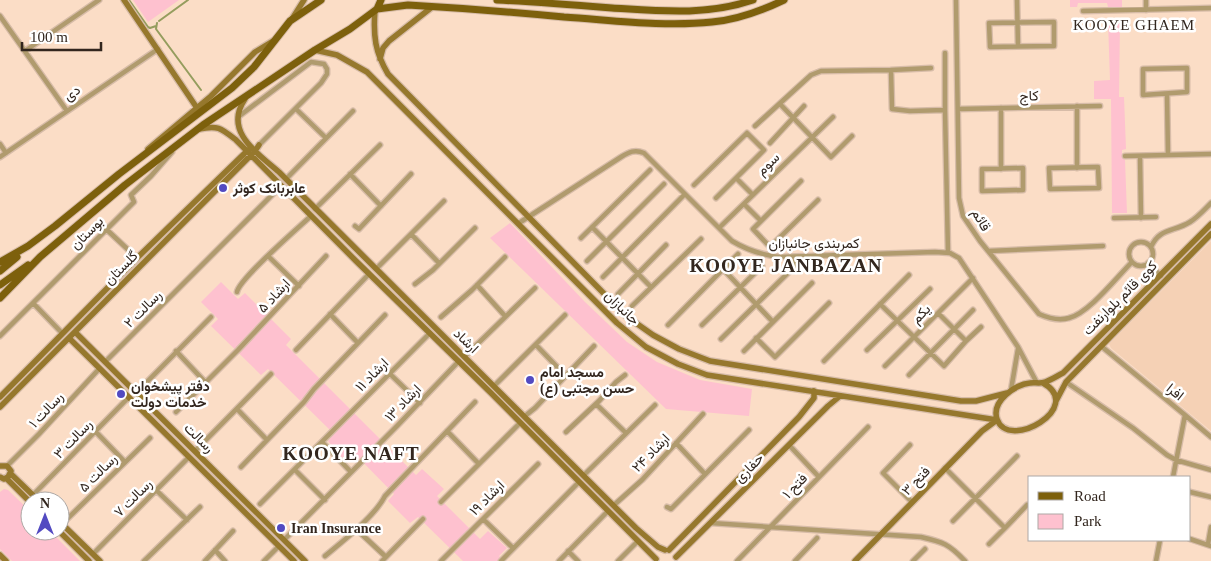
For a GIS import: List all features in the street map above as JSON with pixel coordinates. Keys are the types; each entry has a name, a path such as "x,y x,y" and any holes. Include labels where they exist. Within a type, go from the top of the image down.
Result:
{"main road":[{"path":"0,262 28,246 56,226 232,88 254,66 290,21 321,0"},
{"path":"0,285 40,257 125,185 180,142 315,50 350,29 376,9 381,0"},
{"path":"497,0 689,12 718,9 753,0"},
{"path":"376,9 408,5 673,24 713,22 745,15 784,0"},
{"path":"0,272 28,246"},
{"path":"0,298 40,257"}],"street":[{"path":"25,51 99,0"},
{"path":"124,0 197,108"},
{"path":"290,21 304,0"},
{"name":"قائم","path":"956,0 959,198 963,216 1039,314 1051,319 1068,319 1083,312 1132,262"},
{"path":"1017,0 1018,46"},
{"path":"1146,0 1146,10"},
{"path":"380,59 386,44 432,7"},
{"path":"1083,11 1211,8"},
{"name":"جانبازان","path":"376,9 374,34 376,47 388,74 530,216 626,316 653,335 679,349 710,361 961,402 976,401 1009,392"},
{"path":"0,16 67,111"},
{"path":"1054,22 1054,46 1018,46 990,47 989,23 1054,22"},
{"path":"123,172 228,80 255,52 277,38"},
{"name":"دی","path":"0,157 158,48"},
{"name":"جانبازان","path":"315,50 337,55 366,72 617,323 646,347 678,364 707,375 997,420"},
{"path":"945,53 948,253 958,258 973,278 1040,383"},
{"name":"گلستان","path":"0,397 137,258 296,109 321,83 327,74 327,69 324,64 311,62 237,118"},
{"path":"755,126 811,75 821,71 931,68"},
{"path":"1187,68 1187,92 1167,94 1143,95 1143,69 1187,68"},
{"path":"892,70 892,109 910,111 945,110"},
{"path":"1167,94 1168,155"},
{"path":"246,97 239,108 237,118 244,140 251,151"},
{"path":"780,104 831,157 852,136"},
{"path":"770,143 804,106"},
{"path":"1077,106 1077,168"},
{"name":"کاج","path":"959,109 1100,106"},
{"path":"1001,108 1001,169"},
{"path":"296,109 326,138"},
{"path":"286,179 354,111"},
{"name":"سوم","path":"719,228 833,117"},
{"path":"198,129 211,126 222,128 251,151"},
{"path":"694,185 747,133 764,150 716,198"},
{"name":"بوستان","path":"0,336 134,202 131,195 152,176 180,142"},
{"path":"0,144 6,153"},
{"path":"316,209 380,145"},
{"name":"گلستان","path":"0,407 123,284 251,151"},
{"name":"ارشاد","path":"251,151 286,179 316,209 447,345 458,361 656,560"},
{"name":"ارشاد","path":"251,151 281,186 369,274 430,332 464,357 636,528 658,547 667,550 677,559"},
{"name":"کمربندی جانبازان","path":"519,224 632,151 644,153 732,241 745,249 763,256 948,253"},
{"path":"1125,156 1211,154"},
{"path":"1140,156 1141,218"},
{"path":"1098,167 1098,188 1050,189 1049,168 1077,168 1098,167"},
{"path":"1023,168 1023,190 982,191 982,169 1001,169 1023,168"},
{"path":"581,238 650,170"},
{"path":"350,174 381,206"},
{"path":"355,226 359,229 411,174"},
{"path":"736,178 753,195"},
{"path":"801,181 753,229 770,247 818,200"},
{"path":"587,261 664,184"},
{"name":"رسالت ۲","path":"105,362 281,186"},
{"path":"603,277 685,194"},
{"path":"376,270 444,201"},
{"path":"1151,248 1140,242 1133,245 1129,255 1132,262 1138,266 1148,263 1152,255 1151,248 1154,240 1160,235 1188,223 1211,203"},
{"path":"744,204 761,221"},
{"path":"237,292 238,288 268,256 311,216"},
{"path":"1114,218 1156,218"},
{"path":"324,229 330,224"},
{"name":"کوی قائم بلوارنفت","path":"1040,383 1062,373 1211,224"},
{"path":"592,226 651,288"},
{"path":"415,284 475,228"},
{"path":"106,229 137,258"},
{"path":"411,234 439,263"},
{"name":"کوی قائم بلوارنفت","path":"1056,401 1066,382 1211,234"},
{"path":"632,306 701,239"},
{"path":"618,294 666,246"},
{"path":"989,251 1104,246"},
{"path":"668,325 738,254"},
{"path":"268,256 299,286"},
{"name":"ارشاد ۵","path":"176,412 238,350 326,256"},
{"path":"721,339 794,267 796,256"},
{"path":"441,317 477,286 505,257"},
{"path":"1148,263 1165,281"},
{"path":"702,325 762,266"},
{"path":"723,270 773,322"},
{"path":"296,350 369,274"},
{"path":"824,361 909,275"},
{"path":"117,278 123,284"},
{"name":"یکم","path":"886,366 973,278"},
{"path":"744,351 812,283"},
{"path":"385,289 390,284"},
{"path":"477,286 505,316"},
{"path":"464,357 535,288"},
{"path":"867,350 930,289"},
{"path":"756,338 775,357 829,303"},
{"path":"33,304 62,333"},
{"path":"880,304 944,366 966,341 982,327"},
{"path":"909,375 973,310"},
{"path":"938,313 966,341"},
{"path":"330,314 358,343"},
{"path":"241,467 385,315"},
{"path":"494,386 565,316"},
{"path":"136,393 211,317"},
{"name":"رسالت","path":"75,332 306,561"},
{"name":"ارشاد ۱۱","path":"260,504 430,332"},
{"name":"رسالت","path":"69,338 294,561"},
{"path":"536,345 566,375"},
{"path":"525,416 535,408 594,346"},
{"name":"افرا","path":"1101,346 1185,415 1173,476"},
{"path":"1009,392 1018,347"},
{"path":"176,351 206,382"},
{"name":"ارشاد ۱۳","path":"284,540 420,403 458,361"},
{"name":"رسالت ۱","path":"2,466 39,434 100,369"},
{"path":"753,382 755,369"},
{"path":"389,373 420,403"},
{"path":"189,458 271,374"},
{"path":"566,432 625,375"},
{"path":"1066,382 1176,460 1211,470"},
{"path":"1040,383 1049,386 1054,393 1056,401 1049,415 1034,427 1024,430 1012,430 1003,427 997,420 998,407 1009,392 1018,386 1040,383"},
{"name":"حفاری","path":"656,560 659,553 667,550 799,417 814,398 814,391"},
{"name":"حفاری","path":"677,559 840,396"},
{"name":"رسالت ۳","path":"37,491 128,397"},
{"path":"503,406 509,401"},
{"path":"325,556 382,504 386,496 475,402"},
{"path":"596,404 626,434"},
{"path":"584,475 655,405"},
{"path":"144,413 151,407"},
{"path":"237,409 267,440"},
{"name":"ارشاد ۲۴","path":"614,505 642,480 703,414"},
{"path":"1185,415 1211,437"},
{"name":"فتح ۳","path":"855,561 982,431 997,420"},
{"path":"442,502 520,423"},
{"name":"فتح ۱","path":"737,561 868,427"},
{"path":"668,508 671,509 748,430"},
{"path":"95,431 125,462"},
{"path":"447,431 480,464"},
{"name":"رسالت ۵","path":"70,514 150,438"},
{"path":"322,442 351,472"},
{"path":"676,443 704,473"},
{"path":"789,445 819,477"},
{"path":"910,445 883,473 912,502"},
{"path":"953,521 1017,456"},
{"name":"رسالت ۷","path":"93,554 189,458"},
{"name":"ارشاد ۱۹","path":"441,561 538,464"},
{"path":"2,466 10,469 4,478"},
{"path":"945,468 1005,528"},
{"path":"295,470 325,500"},
{"path":"4,478 26,491"},
{"path":"4,478 20,493"},
{"path":"501,561 579,482"},
{"path":"156,490 187,520"},
{"path":"1191,492 1211,497"},
{"path":"988,544 1027,504"},
{"path":"559,561 614,505"},
{"path":"144,561 200,507"},
{"path":"356,529 384,559 423,519"},
{"path":"483,519 513,548"},
{"path":"712,523 921,537 942,542 953,548 965,561"},
{"path":"1191,539 1209,545 1211,527"},
{"path":"205,561 233,531"},
{"path":"70,532 100,561"},
{"path":"795,561 818,538"},
{"path":"264,561 284,540"},
{"path":"69,541 89,561"},
{"path":"618,561 638,541"},
{"path":"1156,561 1160,541"},
{"path":"913,561 925,549"},
{"path":"215,550 225,561"},
{"path":"568,551 578,561"},
{"path":"0,556 6,561"}],"shaded area":[{"path":"1211,241 1211,431 1111,348 1109,344"}],"green space":[{"path":"133,0 179,0 148,22"},
{"path":"1070,0 1122,0 1122,7 1108,7 1107,3 1078,3 1077,7 1070,7"},
{"path":"1108,21 1120,21 1119,97 1124,97 1126,149 1122,150 1122,157 1125,160 1127,213 1112,213 1111,99 1094,99 1094,81 1110,80"},
{"path":"510,223 585,302 627,342 657,362 700,380 752,389 749,416 666,409 490,238"},
{"path":"221,282 238,299 245,293 291,339 286,345 416,475 422,469 444,489 437,496 480,539 488,531 507,548 499,556 504,561 463,561 418,517 410,523 388,501 394,494 351,450 342,458 328,441 334,434 268,369 261,375 211,326 218,319 201,302"},
{"path":"4,489 8,490 20,501 20,541 60,541 80,561 12,561 0,549 0,492"}],"waterway":[{"path":"129,0 148,27 156,26"},
{"path":"159,21 188,0"},
{"path":"157,23 156,29 201,90"}],"place":[{"name":"عابربانک کوثر","path":"223,188"},
{"name":"مسجد امام حسن مجتبی (ع)","path":"530,380"},
{"name":"دفتر پیشخوان خدمات دولت","path":"121,394"},
{"name":"Iran Insurance","path":"281,528"}],"district":[{"name":"KOOYE GHAEM","path":"1134,25"},
{"name":"KOOYE JANBAZAN","path":"786,265"},
{"name":"KOOYE NAFT","path":"351,453"}]}
